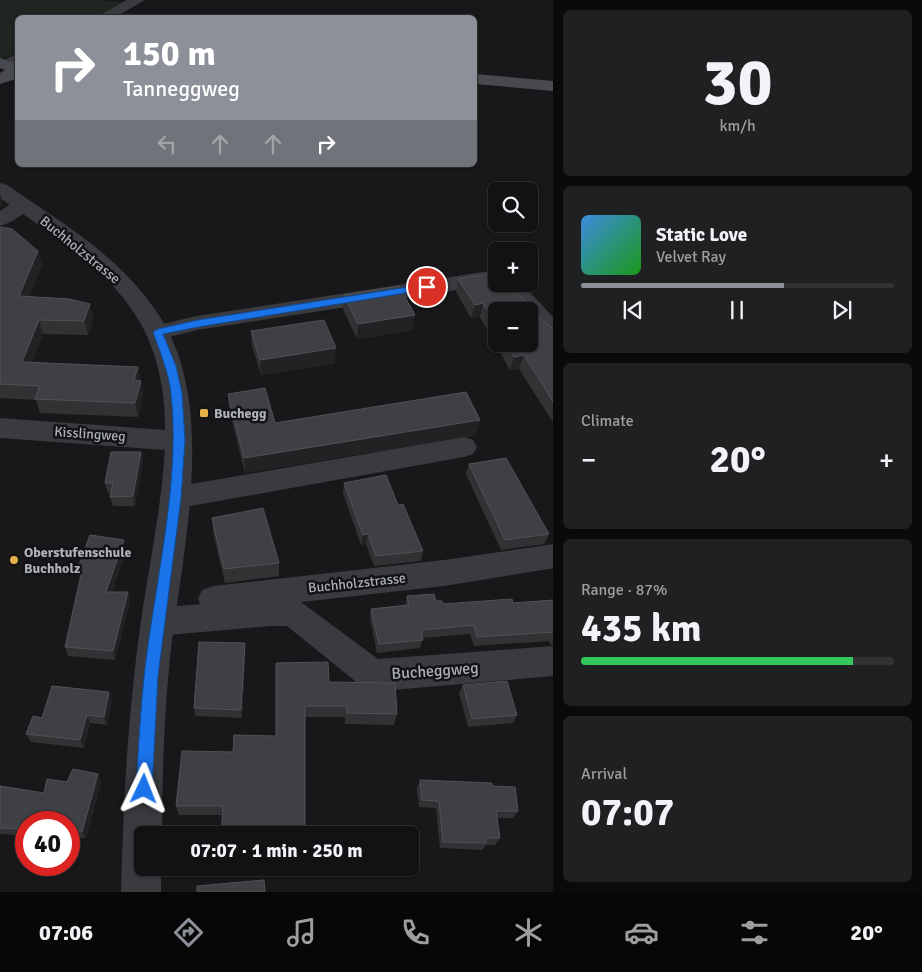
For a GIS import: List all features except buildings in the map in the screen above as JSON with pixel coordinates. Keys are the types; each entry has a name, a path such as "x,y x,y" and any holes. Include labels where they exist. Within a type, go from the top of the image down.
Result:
{"main road":[{"path":"477,79 553,86"}],"street":[{"path":"108,15 138,0"},
{"name":"Buchholzstrasse","path":"0,189 78,245 117,278 136,299 158,332 170,366 176,393 179,440 146,736 141,892"},
{"path":"0,220 22,204"},
{"path":"158,332 217,320 488,279"},
{"path":"517,292 553,333"},
{"name":"Kisslingweg","path":"0,428 179,440"},
{"path":"174,498 464,447"},
{"name":"Buchholzstrasse","path":"159,614 553,556"},
{"name":"Bucheggweg","path":"159,614 293,613 372,674 392,675 553,661"}],"shaded area":[{"path":"0,0 99,0 128,3 103,15 15,15 15,55 0,59"}],"place":[{"name":"Buchegg","path":"204,413"},
{"name":"Oberstufenschule Buchholz","path":"14,560"}],"route":[{"path":"144,789 151,676 174,498 180,422 170,366 158,332 427,287"}]}
